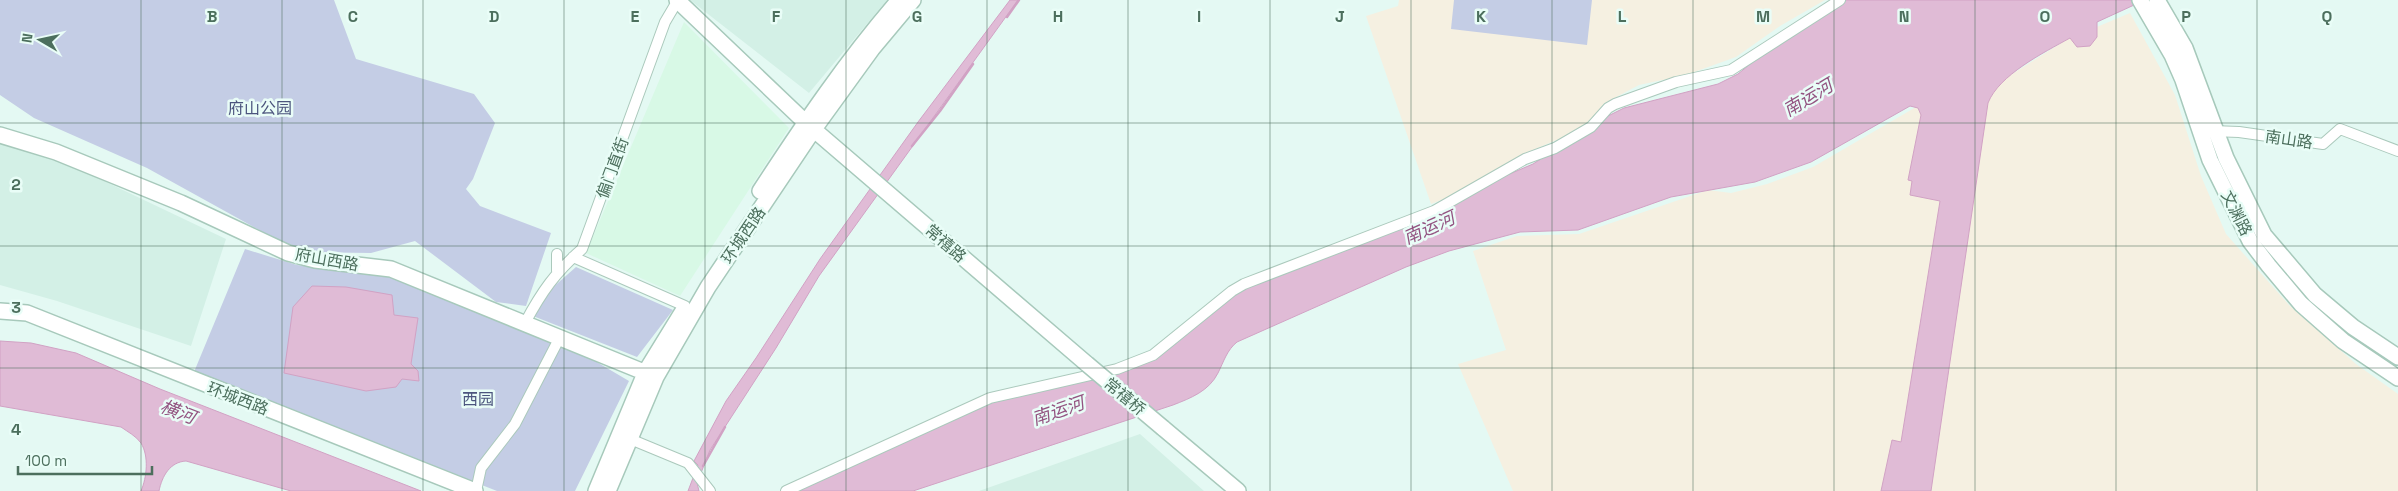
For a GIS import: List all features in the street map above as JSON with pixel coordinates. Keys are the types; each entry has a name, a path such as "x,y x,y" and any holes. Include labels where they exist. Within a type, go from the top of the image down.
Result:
{"street":[{"name":"常禧路","path":"678,0 810,125 1087,364"},
{"name":"偏门直街","path":"525,323 540,294 557,271 582,249 665,22 678,0"},
{"name":"环城西路","path":"608,491 630,439 651,374 708,288 863,42 898,0"},
{"name":"环城西路","path":"596,491 651,374 686,306 810,125 913,0"},
{"path":"786,491 990,398 1117,369 1153,355 1232,291 1244,284 1434,211 1525,159 1555,148 1591,127 1608,108 1615,104 1676,82 1731,70 1840,0"},
{"name":"文渊路","path":"2140,0 2178,52"},
{"name":"文渊路","path":"2157,0 2209,132 2226,158 2264,235 2315,295 2353,327 2398,356"},
{"name":"南山路","path":"2209,132 2323,144 2340,129 2398,151"},
{"name":"文渊路","path":"2209,132 2210,160 2250,241 2269,266 2301,304 2343,341 2398,378"},
{"name":"府山西路","path":"0,135 56,152 181,203 288,253 315,260 391,269 651,374"},
{"path":"557,254 557,271"},
{"path":"573,257 686,306"},
{"name":"环城西路","path":"1,311 27,313 475,491"},
{"path":"475,491 481,468 515,424 560,337"},
{"name":"常禧桥","path":"1087,364 1238,491"},
{"path":"630,439 688,463 710,491"}],"shaded area":[{"path":"690,0 887,0 809,93"},
{"path":"1399,0 1825,0 1780,26 1736,57 1686,75 1639,85 1605,103 1583,129 1521,155 1454,195 1431,204 1366,16 1398,6"},
{"path":"2130,13 2175,95 2201,176 2226,234 2289,305 2356,364 2398,394 2398,491 1513,491 1458,364 1506,350 1473,251 1517,236 1579,234 1708,190 1731,193 1767,184 1813,167 1916,107 1993,86 2066,40"},
{"path":"684,22 789,128 680,296 586,253"},
{"path":"0,143 64,162 226,239 191,346 57,301 0,285"},
{"path":"1140,434 1204,491 979,491"}],"green space":[{"name":"府山公园","path":"0,0 334,0 356,59 474,94 495,123 473,179 466,189 480,206 551,233 526,306 496,302 415,241 371,253 299,252 147,168 34,118 0,95"},
{"path":"1454,0 1592,0 1587,45 1451,29"},
{"name":"西园","path":"245,249 297,265 386,276 583,354 629,381 575,491 497,491 194,372"},
{"path":"576,267 673,310 637,357 533,316 551,289"}],"water":[{"path":"1010,0 1018,0 819,276 776,348 710,450 697,483 699,491 688,491 698,465 694,461 726,401 820,259 918,122"},
{"name":"南运河","path":"1844,0 2145,0 2097,22 2097,37 2090,46 2077,47 2070,38 2023,66 2002,83 1988,103 1931,491 1881,491 1892,440 1901,442 1940,201 1910,195 1912,181 1908,180 1921,115 1918,108 1910,106 1811,162 1755,182 1671,197 1578,230 1520,232 1449,251 1406,267 1237,342 1228,352 1210,385 1193,397 1173,405 913,491 793,491 986,404 1132,364 1229,294 1533,164 1604,118 1624,108 1718,84 1738,74 1760,56"},
{"path":"312,286 346,287 392,295 394,315 418,318 411,364 418,371 419,381 402,379 396,387 366,391 284,373 293,307"},
{"name":"横河","path":"0,341 31,343 76,353 160,389 421,491 291,491 186,461 171,467 162,480 159,491 141,491 146,467 144,448 137,438 121,427 0,406"}],"waterway":[{"path":"1007,17 1019,0"},
{"path":"912,146 940,111 973,64"},
{"path":"703,466 725,427"}]}
